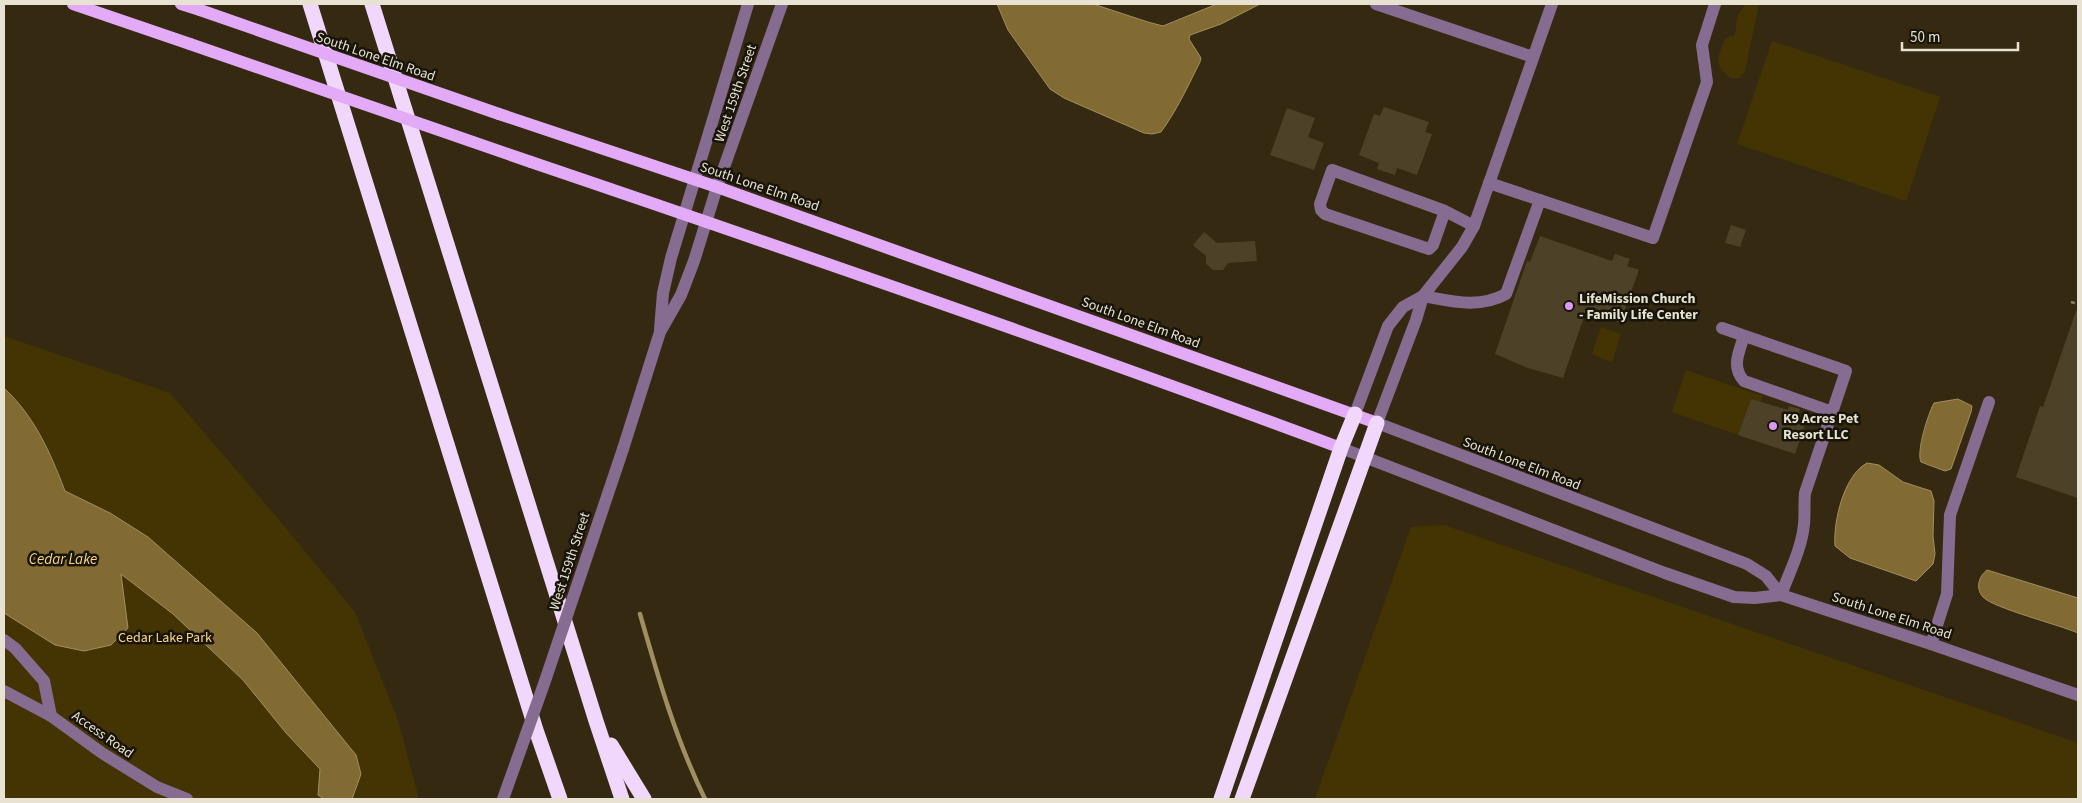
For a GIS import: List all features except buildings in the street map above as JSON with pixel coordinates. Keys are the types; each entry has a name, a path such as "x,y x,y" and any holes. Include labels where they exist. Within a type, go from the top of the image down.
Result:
{"highway":[{"path":"310,4 536,730 560,799"},
{"path":"372,4 622,799"},
{"path":"1221,799 1355,414"},
{"path":"1242,799 1376,423"},
{"path":"596,721 644,799"}],"main road":[{"path":"73,4 707,221 1342,448"},
{"name":"South Lone Elm Road","path":"181,4 717,187 1376,423"}],"street":[{"name":"West 159th Street","path":"660,332 663,293 684,214 748,4"},
{"name":"West 159th Street","path":"503,799 545,680 660,332 681,295 782,4"},
{"path":"1376,4 1533,57"},
{"path":"1376,423 1416,320 1423,296 1462,247 1474,226 1552,4"},
{"path":"1489,183 1652,238 1707,82 1702,40 1714,4"},
{"path":"1445,211 1433,245 1429,249 1325,214 1321,210 1320,204 1332,170 1445,211 1474,226"},
{"path":"1355,414 1388,326 1403,307 1423,296 1477,304 1497,299 1506,294 1540,200"},
{"path":"1342,448 1363,458 1665,573 1734,597 1755,598 1781,595 1804,524 1805,493 1846,371 1722,328"},
{"path":"1744,336 1736,359 1740,376 1744,382 1832,412"},
{"path":"1932,644 1947,594 1950,515 1989,402"},
{"name":"South Lone Elm Road","path":"1376,423 1747,564 1766,576 1781,595 1932,644 2078,695"},
{"path":"4,640 15,648 44,681 52,716"},
{"name":"Access Road","path":"4,691 52,716 102,753 157,787 187,799"}],"path":[{"path":"2071,302 2078,304"}],"green space":[{"path":"1745,4 1759,4 1745,71 1739,78 1733,79 1722,70 1718,60 1727,37 1734,36 1738,17"},
{"path":"1772,41 1940,97 1906,201 1737,144"},
{"path":"1601,327 1621,334 1612,362 1592,354"},
{"name":"Cedar Lake Park","path":"4,336 170,393 355,612 398,720 419,799 4,799"},
{"path":"1686,370 1763,396 1761,402 1751,399 1738,435 1672,412"},
{"path":"1444,525 2078,743 2078,799 1315,799 1411,527"}],"water":[{"path":"997,4 1093,4 1163,26 1217,4 1260,4 1221,24 1190,35 1189,39 1201,58 1200,62 1167,124 1161,132 1152,134 1144,133 1064,98 1050,89 1008,30"},
{"name":"Cedar Lake","path":"4,388 33,423 54,463 65,491 110,513 148,537 257,633 356,755 361,774 352,799 324,799 318,795 320,769 286,733 243,680 173,614 121,574 128,628 111,645 84,651 55,645 4,613"},
{"path":"1958,399 1972,406 1971,412 1951,469 1945,471 1921,462 1921,442 1934,403"},
{"path":"1867,463 1879,465 1903,482 1931,491 1934,501 1933,536 1935,554 1933,564 1916,581 1850,558 1835,546 1838,512 1846,488 1859,469"},
{"path":"1987,570 2078,598 2078,633 2013,611 1983,597 1979,590 1979,582"}],"waterway":[{"path":"640,614 676,731 705,799"}],"place":[{"name":"LifeMission Church - Family Life Center","path":"1569,306"},
{"name":"K9 Acres Pet Resort LLC","path":"1773,426"}]}
